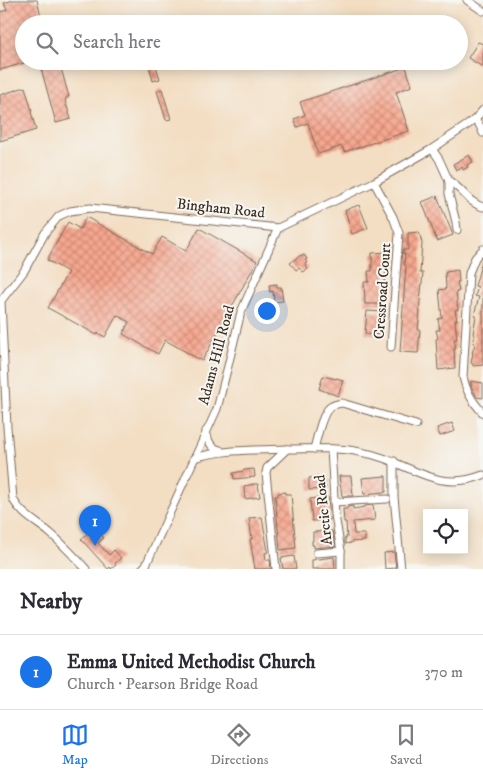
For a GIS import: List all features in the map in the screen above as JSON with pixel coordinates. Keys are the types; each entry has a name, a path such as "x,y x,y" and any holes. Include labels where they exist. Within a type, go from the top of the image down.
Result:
{"street":[{"path":"467,0 483,11"},
{"name":"Bingham Road","path":"0,301 24,271 46,233 59,216 70,211 90,208 278,228 374,182 432,149 475,119 483,110"},
{"path":"475,119 483,133"},
{"path":"432,149 449,181 449,194 457,230"},
{"path":"449,181 456,185 476,205 483,207"},
{"name":"Cressroad Court","path":"374,182 393,217 399,233 392,347"},
{"name":"Adams Hill Road","path":"142,569 146,565 159,538 217,409 229,365 240,312 278,228"},
{"path":"483,249 475,258 469,273 463,377 466,389 474,403 483,413"},
{"path":"0,301 3,427 13,499 17,507 50,533 86,569"},
{"path":"314,449 324,414 328,408 335,404 342,403 416,425"},
{"path":"206,431 213,448 228,451"},
{"path":"276,569 266,473 267,468 287,449"},
{"path":"194,458 214,452 228,451 331,449 379,456 441,481 458,481 483,475"},
{"name":"Arctic Road","path":"331,449 341,569"},
{"path":"394,461 394,497 401,569"},
{"path":"334,502 387,499"},
{"path":"317,553 341,551"}],"building":[{"path":"13,0 37,0 41,15 15,15 15,66 0,70 0,12 7,10 4,3"},
{"path":"478,42 483,44 483,67 468,58"},
{"path":"41,70 62,70 69,97 65,101 71,119 56,123"},
{"path":"150,70 157,70 160,79 153,81"},
{"path":"397,70 407,70 412,86 396,92 409,131 344,152 342,146 318,154 308,123 297,127 294,119 305,115 300,102"},
{"path":"25,87 36,130 0,141 0,95"},
{"path":"162,89 171,119 166,120 157,91"},
{"path":"469,155 473,162 463,170 462,167 456,170 453,164"},
{"path":"437,196 453,235 437,241 422,202"},
{"path":"359,205 368,228 352,234 345,210"},
{"path":"86,217 152,254 162,237 186,251 199,228 257,261 202,361 165,340 158,354 123,334 129,322 117,315 105,337 98,333 97,335 48,308 68,272 47,260 68,222 80,229"},
{"path":"419,232 422,243 420,273 423,273 419,311 418,353 400,352 406,265 404,265 405,254 403,254 403,250 408,250 408,233"},
{"path":"388,252 384,304 365,304 364,282 369,282 368,271 372,271 372,253"},
{"path":"304,255 307,259 305,264 308,269 303,272 299,268 296,270 290,263"},
{"path":"482,261 483,365 473,366 471,363 475,344 473,343 475,335 473,334 476,316 474,315 479,297 475,296 478,287 475,286"},
{"path":"458,270 459,282 457,282 459,291 456,292 458,310 455,310 457,339 454,339 456,349 454,349 455,368 438,370 436,339 438,338 436,330 440,330 438,319 442,318 439,290 446,289 445,273"},
{"path":"277,284 277,287 281,287 283,301 274,302 273,291 270,292 269,285"},
{"path":"367,311 383,312 381,335 365,334"},
{"path":"323,376 343,380 338,396 319,389"},
{"path":"471,381 483,383 483,398 477,397 471,386"},
{"path":"452,423 455,431 440,436 437,428"},
{"path":"254,469 255,477 234,479 233,473"},
{"path":"324,476 326,489 309,490 309,478"},
{"path":"339,476 351,476 353,496 342,496"},
{"path":"386,476 386,492 364,494 362,478"},
{"path":"258,484 260,497 245,499 244,486"},
{"path":"285,492 285,494 291,494 296,548 280,550 275,496 278,496 278,493"},
{"path":"328,497 330,520 312,521 310,499"},
{"path":"373,505 375,520 353,522 354,534 365,534 365,541 345,544 345,538 347,538 343,509 353,506 353,509"},
{"path":"262,517 268,552 265,553 266,560 270,560 271,569 255,569 249,518"},
{"path":"93,531 96,534 99,532 104,538 98,543 109,555 114,550 121,558 111,569 110,567 108,569 81,539"},
{"path":"332,531 335,546 314,548 314,545 312,545 313,532"},
{"path":"394,552 396,568 385,569 384,553"},
{"path":"294,556 296,569 283,569 281,558"},
{"path":"334,557 335,569 312,569 312,560"}],"place":[{"name":"Emma United Methodist Church","path":"95,546"}]}
